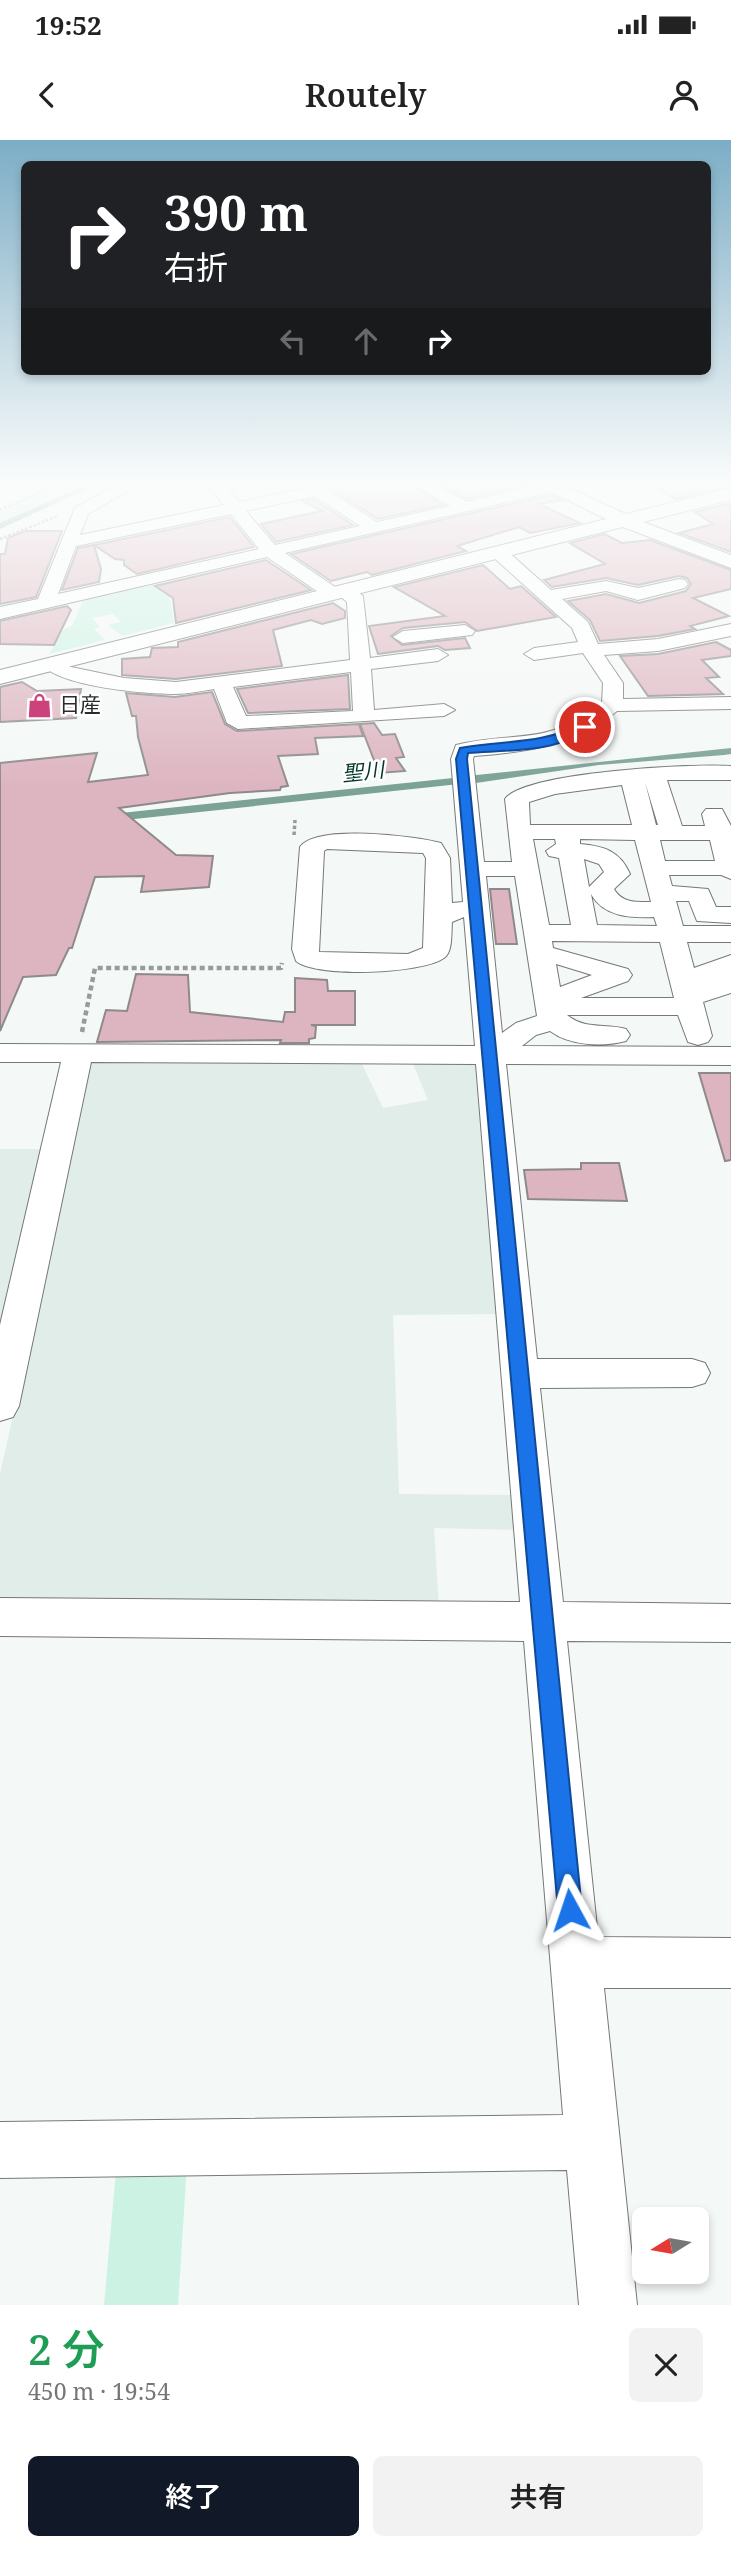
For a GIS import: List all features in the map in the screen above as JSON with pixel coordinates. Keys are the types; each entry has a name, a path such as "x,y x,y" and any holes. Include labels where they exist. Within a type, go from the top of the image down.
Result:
{"main road":[{"path":"0,677 368,585"}],"street":[{"path":"49,603 47,598 52,585"},
{"path":"0,613 127,585"},
{"path":"328,585 356,600 364,717"},
{"path":"535,585 580,626 612,683 612,705"},
{"path":"547,596 606,586 638,594 675,585"},
{"path":"534,654 658,645 731,629"},
{"path":"358,641 465,631"},
{"path":"52,664 65,672 132,686 176,688 306,672 360,673 439,665"},
{"path":"306,672 317,720"},
{"path":"222,684 238,723 443,710"},
{"path":"608,2305 471,869 463,780 464,750 527,745 566,737 585,727 612,705 731,703"},
{"path":"731,773 653,776 540,789 517,799 550,1007 561,1028 579,1035 731,1037"},
{"path":"653,776 695,792 731,789"},
{"path":"653,776 697,833 730,869"},
{"path":"653,776 648,842 666,912 712,996"},
{"path":"648,842 697,833 713,811 731,811"},
{"path":"471,869 523,842 576,825 648,842 730,869"},
{"path":"523,842 576,825"},
{"path":"576,825 593,852 610,860 615,868 617,874 601,888 610,902 626,908 666,912 730,932"},
{"path":"576,825 586,934"},
{"path":"337,842 414,843 432,848 438,858 439,919 436,952 419,961 321,961 309,958 305,949 312,847 337,842"},
{"path":"538,944 666,912 699,894 706,915 730,932"},
{"path":"439,919 454,909 475,909"},
{"path":"490,1056 526,1030 564,995 618,975 559,956 538,944"},
{"path":"698,1036 712,996 706,970 731,963"},
{"path":"550,1007 593,1013 650,1013 712,996"},
{"path":"0,1053 731,1056"},
{"path":"0,1406 78,1054"},
{"path":"519,1374 692,1373"},
{"path":"0,1618 731,1623"},
{"path":"575,1962 731,1963"},
{"path":"0,2150 593,2142"}],"path":[{"path":"293,847 295,820"},
{"path":"78,1054 95,968 281,968 283,955"}],"shaded area":[{"path":"135,585 154,585 170,596 174,623 123,636 108,625 121,622 113,614 92,618 100,627 94,629 105,640 49,654 64,629 72,626 85,596"},
{"path":"731,748 731,754 724,755 599,765 469,784 467,776"},
{"path":"453,778 459,784 88,824 92,816"},
{"path":"87,1058 359,1058 383,1108 428,1100 411,1059 479,1059 506,1314 393,1315 399,1494 521,1495 525,1530 434,1528 439,1608 0,1605 0,1474 36,1313 0,1352 0,1149 47,1149"},
{"path":"188,2148 178,2305 104,2305 118,2149"}],"building":[{"path":"0,585 41,585 36,597 0,604"},
{"path":"64,585 85,585 62,590"},
{"path":"304,585 311,590 176,623 173,598 155,586"},
{"path":"506,585 510,589 521,586 556,617 477,631 465,622 403,628 391,636 402,645 465,638 470,648 445,650 438,646 378,654 369,626 445,616 394,587"},
{"path":"690,585 731,585 731,589 693,598 729,616 690,626 695,629 658,636 600,641 590,620 568,601 606,594 639,603 686,591"},
{"path":"333,603 345,611 345,618 322,624 311,620 273,630 282,666 176,679 122,675 122,659 150,657 152,648 178,647 178,642"},
{"path":"67,606 71,610 54,645 0,644 0,621"},
{"path":"716,642 731,650 731,656 702,660 719,677 706,678 723,694 648,696 620,656 658,654"},
{"path":"348,675 350,709 248,713 237,689"},
{"name":"日産","path":"22,682 37,691 81,689 76,718 0,722 0,687"},
{"path":"212,692 225,724 237,731 359,724 363,736 315,738 318,754 278,756 288,786 281,787 280,790 230,793 119,808 176,855 213,856 209,887 141,892 144,876 95,877 72,948 69,948 56,975 23,977 0,1031 0,763 97,753 88,782 148,775 138,737 136,716 132,716 126,693 175,697"},
{"path":"374,723 382,735 395,734 404,757 396,758 405,771 379,773 360,724"},
{"path":"490,889 509,889 517,944 496,944"},
{"path":"136,974 188,975 190,1012 283,1022 285,1012 295,1012 295,978 327,980 328,991 355,991 355,1025 311,1025 316,1026 315,1038 309,1039 309,1043 280,1043 281,1040 97,1042 106,1010 127,1011"},
{"path":"699,1073 731,1073 731,1160 725,1161"},
{"path":"581,1163 619,1163 627,1201 528,1199 524,1170 581,1169"}],"place":[{"name":"日産","path":"39,705"}],"route":[{"path":"570,1910 461,759 464,750 527,745 566,737 585,727"}],"water label":[{"name":"聖川","path":"363,772"}]}
